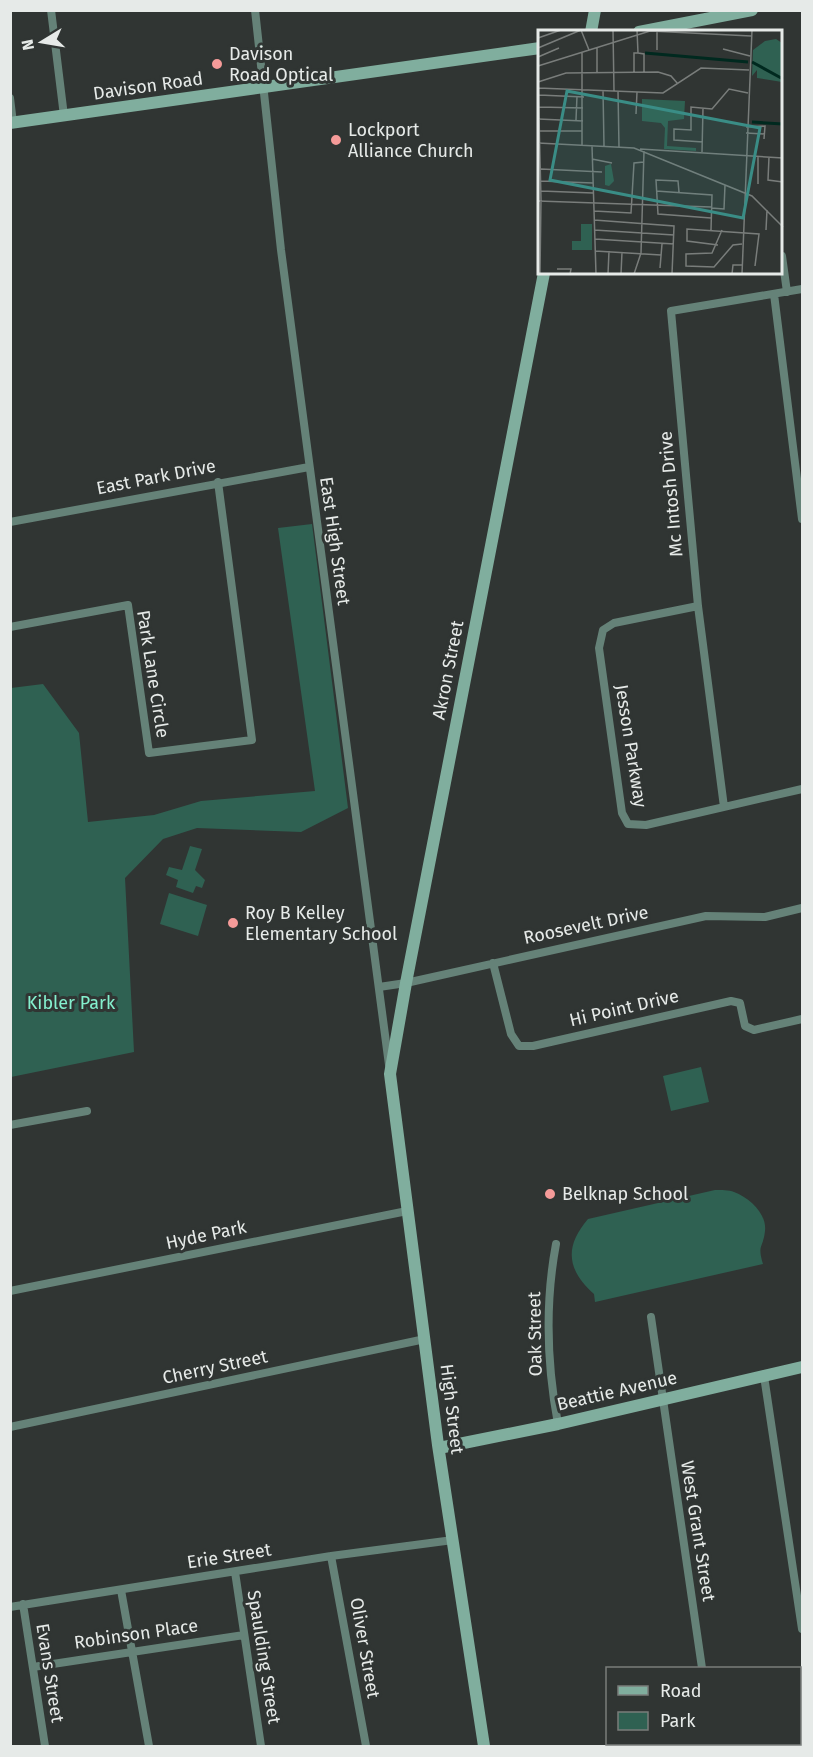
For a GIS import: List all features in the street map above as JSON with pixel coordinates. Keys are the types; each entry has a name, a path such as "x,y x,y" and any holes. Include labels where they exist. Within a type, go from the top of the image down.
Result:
{"main road":[{"path":"591,30 595,10"},
{"path":"649,30 752,10"},
{"name":"Davison Road","path":"12,123 538,48"},
{"name":"Akron Street","path":"390,1074 544,274"},
{"name":"High Street","path":"390,1074 439,1448 484,1746"},
{"name":"Beattie Avenue","path":"439,1448 558,1424 802,1367"}],"street":[{"path":"51,10 64,116"},
{"name":"East High Street","path":"255,10 281,250 390,1074"},
{"path":"10,98 12,123"},
{"path":"783,263 787,292"},
{"name":"Mc Intosh Drive","path":"724,807 698,606 671,311 802,289"},
{"path":"774,294 802,519"},
{"name":"East Park Drive","path":"10,522 309,467"},
{"name":"Park Lane Circle","path":"10,627 128,605 148,753 252,740 218,482"},
{"name":"Jesson Parkway","path":"698,606 614,623 603,630 599,648 622,813 628,824 646,825 802,789"},
{"name":"Roosevelt Drive","path":"379,987 406,983 706,916 765,917 802,908"},
{"name":"Hi Point Drive","path":"493,963 511,1034 519,1046 533,1046 731,1000 740,1003 746,1026 754,1030 802,1019"},
{"path":"10,1125 87,1112"},
{"name":"Hyde Park","path":"10,1292 407,1211"},
{"name":"Oak Street","path":"556,1244 551,1281 549,1335 552,1394 558,1424"},
{"name":"West Grant Street","path":"651,1317 702,1667"},
{"name":"Cherry Street","path":"10,1427 425,1339"},
{"path":"764,1376 802,1629"},
{"name":"Erie Street","path":"10,1606 331,1556 453,1540"},
{"name":"Oliver Street","path":"331,1556 366,1746"},
{"name":"Spaulding Street","path":"235,1572 261,1746"},
{"path":"121,1590 149,1746"},
{"name":"Evans Street","path":"23,1604 45,1746"},
{"name":"Robinson Place","path":"33,1667 244,1635"}],"green space":[{"name":"Kibler Park","path":"312,524 348,808 301,832 197,828 163,839 125,878 134,1052 11,1077 11,688 43,684 79,733 88,822 154,815 201,801 315,791 278,528"},
{"path":"190,846 202,849 195,870 205,880 202,888 196,886 193,893 176,887 178,880 166,875 169,867 182,870"},
{"path":"169,893 207,905 198,936 160,924"},
{"path":"701,1067 709,1102 671,1111 663,1076"},
{"path":"715,1190 730,1191 740,1195 751,1202 760,1213 765,1225 760,1250 763,1264 595,1302 594,1294 578,1276 572,1258 575,1239 588,1219"}],"place":[{"name":"Davison Road Optical","path":"217,64"},
{"name":"Lockport Alliance Church","path":"336,140"},
{"name":"Roy B Kelley Elementary School","path":"233,923"},
{"name":"Belknap School","path":"550,1194"}]}
